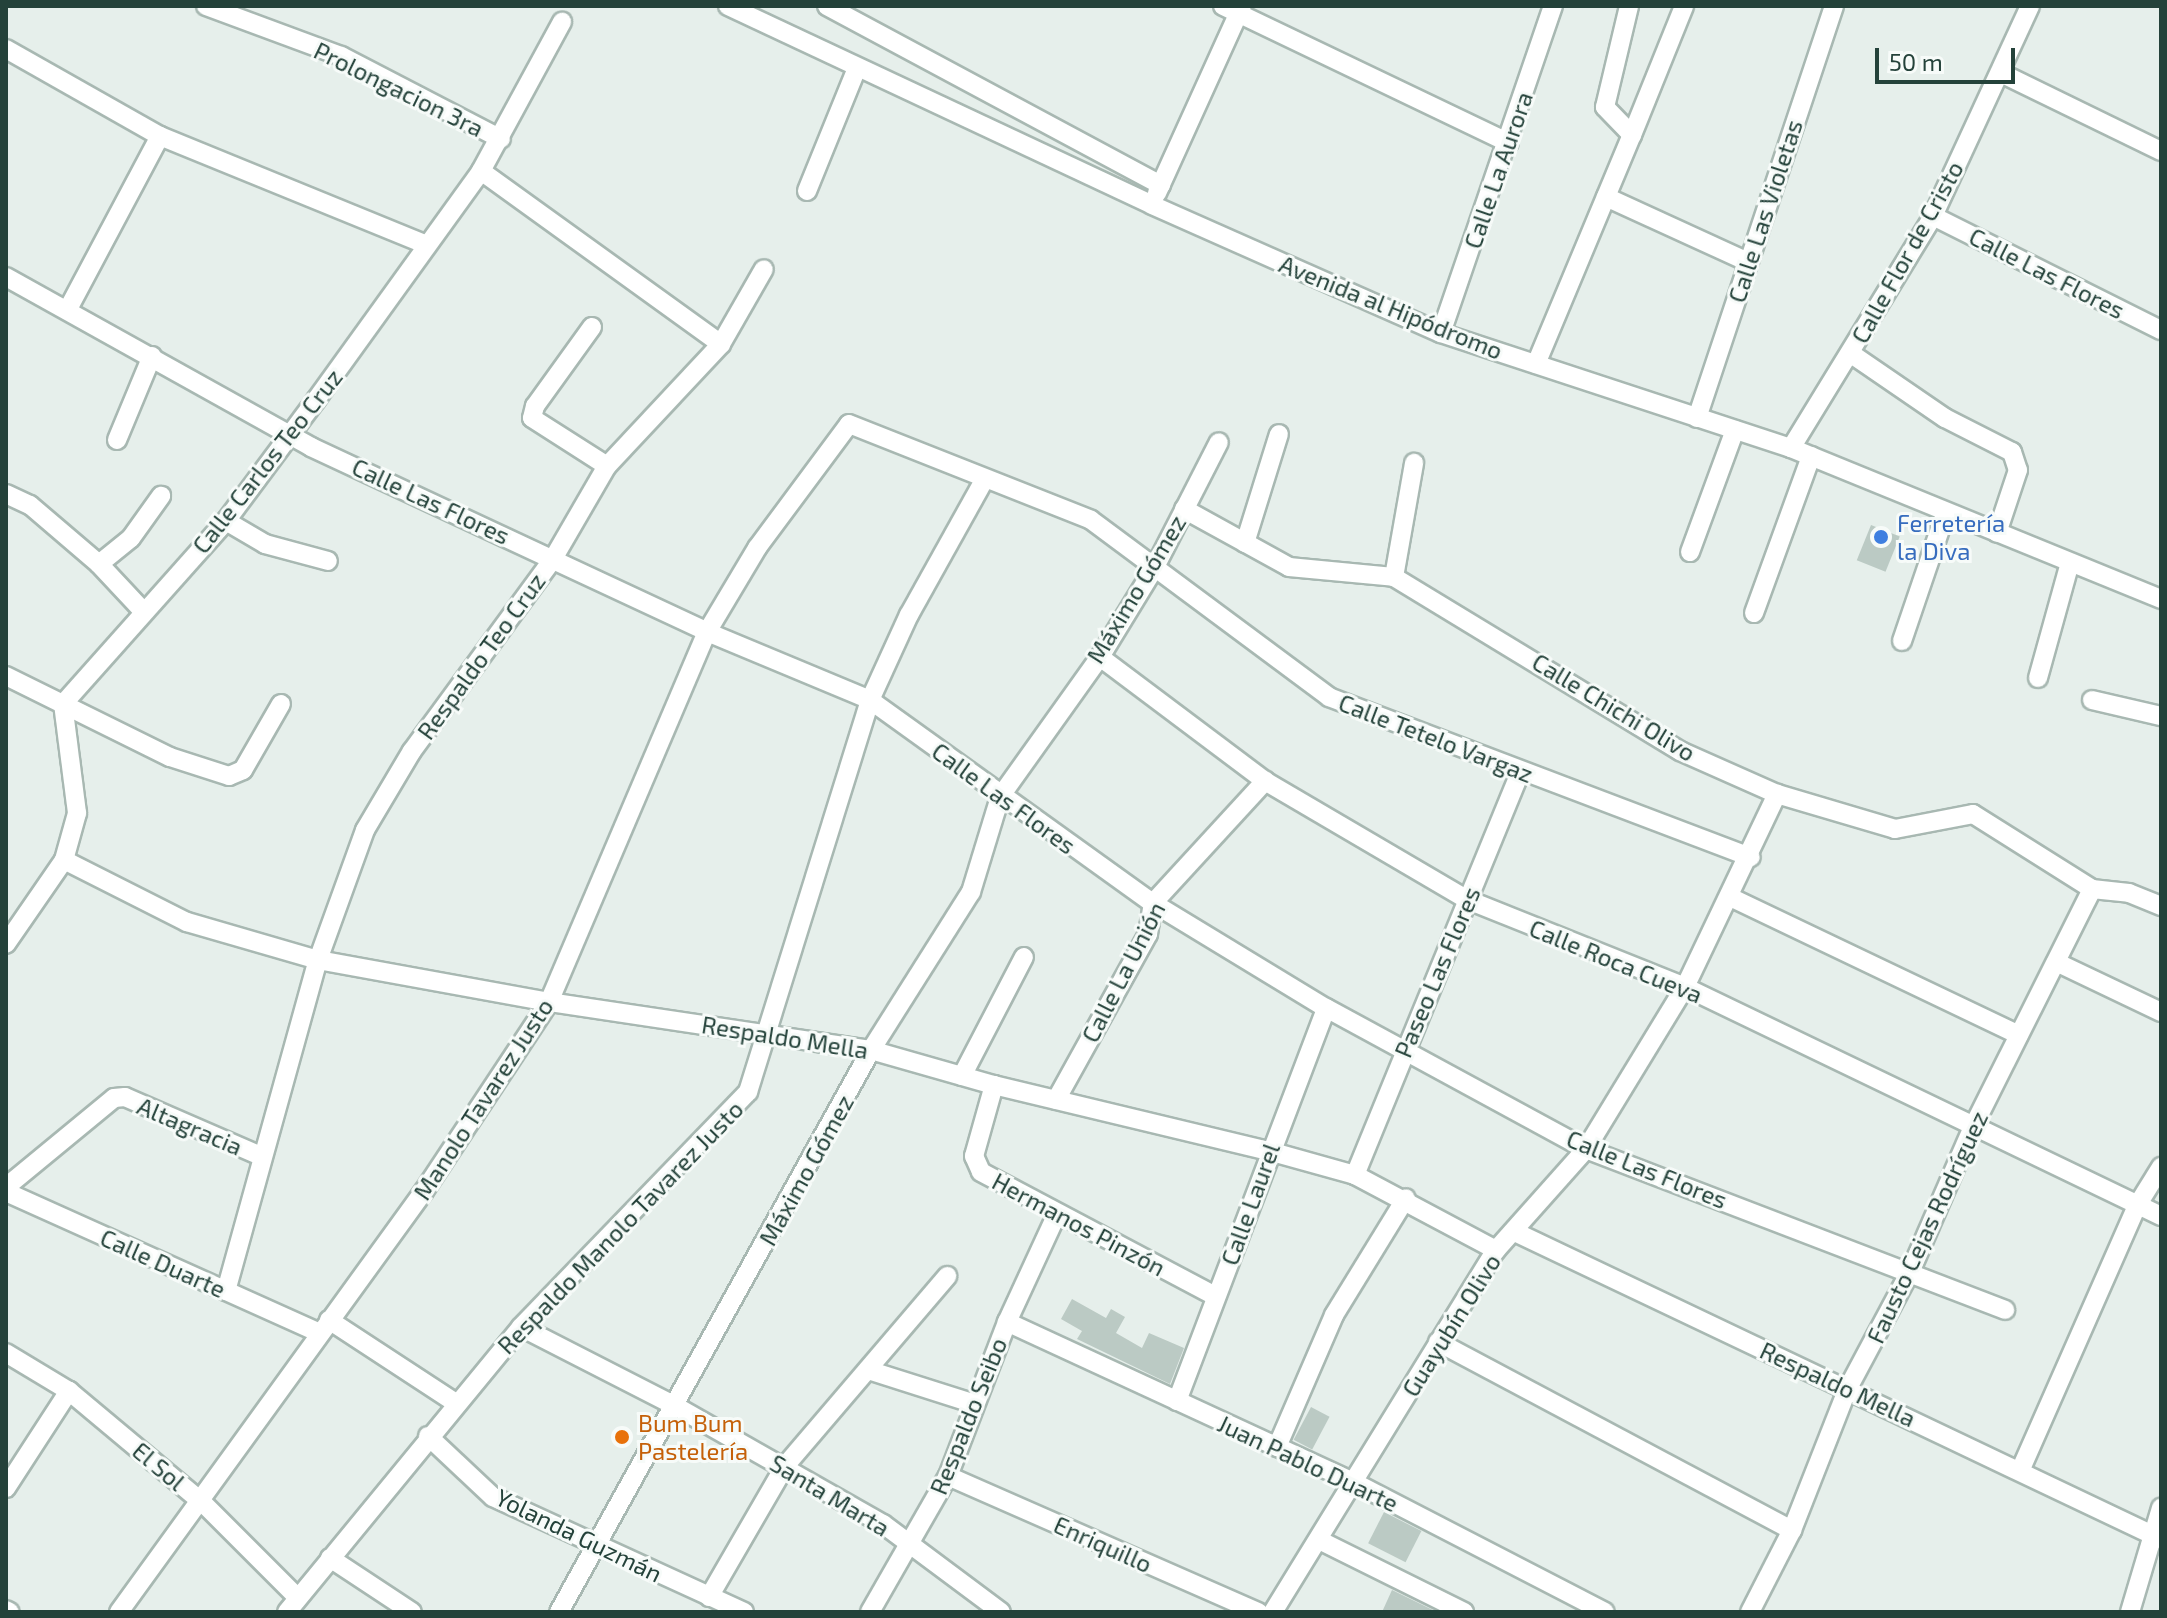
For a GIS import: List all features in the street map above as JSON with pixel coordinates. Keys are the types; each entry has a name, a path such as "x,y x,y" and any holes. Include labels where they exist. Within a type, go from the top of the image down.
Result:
{"street":[{"name":"Prolongacion 3ra","path":"206,6 341,56 501,139"},
{"path":"827,6 1161,185"},
{"name":"Calle La Aurora","path":"1441,333 1509,143 1553,6"},
{"path":"1629,6 1605,107 1632,135"},
{"path":"1536,364 1684,6"},
{"name":"Calle Las Violetas","path":"1697,418 1834,6"},
{"name":"Calle Flor de Cristo","path":"1791,448 1933,216 2030,6"},
{"name":"Avenida al Hipódromo","path":"731,7 1152,205 1441,333 1791,448 2161,599"},
{"path":"1152,205 1234,9 1509,143"},
{"name":"Calle Carlos Teo Cruz","path":"63,704 142,610 226,521 292,433 481,171 562,22"},
{"path":"6,49 160,136 427,245"},
{"path":"807,191 857,68"},
{"path":"2001,73 2161,151"},
{"path":"68,309 160,136"},
{"path":"481,171 721,344"},
{"path":"1606,197 1748,262"},
{"name":"Calle Las Flores","path":"1933,216 2161,330"},
{"name":"Respaldo Teo Cruz","path":"226,1291 318,960 365,830 412,751 553,559 607,466 721,344 764,269"},
{"name":"Calle Las Flores","path":"6,277 292,433 311,447 707,632 870,700 1000,797 1153,903 1326,1008 1586,1149 1911,1270 2005,1310"},
{"path":"592,327 535,406 532,418 607,466"},
{"path":"1850,353 1945,418 2012,452 2018,470 1997,533"},
{"path":"117,440 152,356"},
{"name":"Calle Tetelo Vargaz","path":"849,424 859,423 984,480 1091,520 1329,697 1751,857"},
{"name":"Manolo Tavarez Justo","path":"119,1612 203,1503 324,1327 424,1191 549,1002 707,632 757,548 849,424"},
{"path":"1690,552 1735,430"},
{"path":"1245,543 1279,434"},
{"name":"Máximo Gómez","path":"559,1612 599,1548 871,1050 971,892 1000,797 1100,657 1155,567 1219,442"},
{"path":"1754,613 1811,456"},
{"path":"1394,577 1414,463"},
{"name":"Respaldo Manolo Tavarez Justo","path":"292,1605 428,1436 521,1327 741,1103 769,1031 870,700 909,615 984,480"},
{"path":"6,494 30,505 99,564 142,610"},
{"path":"99,564 131,538 161,496"},
{"name":"Calle Chichi Olivo","path":"1184,509 1289,567 1394,577 1680,751 1777,794 1895,829 1973,814 2092,889"},
{"path":"1902,641 1946,512"},
{"path":"226,521 265,544 328,561"},
{"path":"2038,678 2070,563"},
{"name":"Calle Roca Cueva","path":"1100,657 1265,781 1468,900 1685,987 2161,1216"},
{"path":"6,676 170,757 229,776 243,770 281,704"},
{"path":"2092,700 2161,716"},
{"path":"6,944 64,860 77,813 63,704"},
{"name":"Paseo Las Flores","path":"1355,1175 1404,1048 1521,771"},
{"name":"Calle La Unión","path":"1056,1100 1148,934 1153,903 1265,781"},
{"name":"Guayubín Olivo","path":"1273,1612 1496,1250 1586,1149 1685,987 1751,857 1777,794"},
{"name":"Respaldo Mella","path":"64,860 187,922 318,960 549,1002 769,1031 871,1050 994,1085 1269,1151 1355,1175 1406,1198 1496,1250"},
{"path":"2092,889 2129,893 2161,906"},
{"name":"Fausto Cejas Rodríguez","path":"1750,1612 1792,1530 1848,1388 1911,1270 1973,1127 2092,889"},
{"path":"1730,897 2019,1035"},
{"path":"962,1076 1024,957"},
{"path":"2056,962 2161,1012"},
{"name":"Calle Laurel","path":"1177,1401 1269,1151 1326,1008"},
{"name":"Hermanos Pinzón","path":"994,1085 974,1164 1056,1216 1215,1296"},
{"name":"Altagracia","path":"6,1190 114,1098 125,1097 263,1157"},
{"path":"2020,1471 2138,1204 2161,1167"},
{"name":"Calle Duarte","path":"6,1190 226,1291 324,1327 456,1403"},
{"path":"1277,1447 1334,1315 1406,1198"},
{"name":"Respaldo Seibo","path":"870,1612 948,1476 1007,1322 1056,1216"},
{"name":"Respaldo Mella","path":"1515,1232 2157,1537"},
{"path":"709,1597 785,1466 947,1276"},
{"name":"Juan Pablo Duarte","path":"1007,1322 1355,1483 1605,1612"},
{"name":"Santa Marta","path":"521,1327 677,1407 883,1524 1001,1612"},
{"path":"1438,1342 1792,1530"},
{"name":"El Sol","path":"6,1353 69,1391 203,1503 292,1605"},
{"path":"868,1370 975,1404"},
{"path":"6,1488 69,1391"},
{"name":"Yolanda Guzmán","path":"428,1436 493,1497 744,1612"},
{"name":"Enriquillo","path":"948,1476 1258,1612"},
{"path":"2130,1612 2157,1537 2161,1508"},
{"path":"1319,1540 1464,1612"},
{"path":"330,1558 412,1612"}],"building":[{"path":"1871,525 1900,537 1886,572 1857,560"},
{"path":"1072,1299 1106,1318 1111,1309 1125,1317 1116,1333 1142,1348 1149,1333 1184,1348 1170,1384 1077,1339 1082,1331 1061,1319"},
{"path":"1311,1407 1330,1417 1312,1450 1294,1440"},
{"path":"1384,1512 1421,1531 1406,1562 1368,1543"},
{"path":"1392,1590 1437,1612 1382,1612"}],"place":[{"name":"Ferretería la Diva","path":"1881,537"},
{"name":"Bum Bum Pastelería","path":"622,1437"}]}
